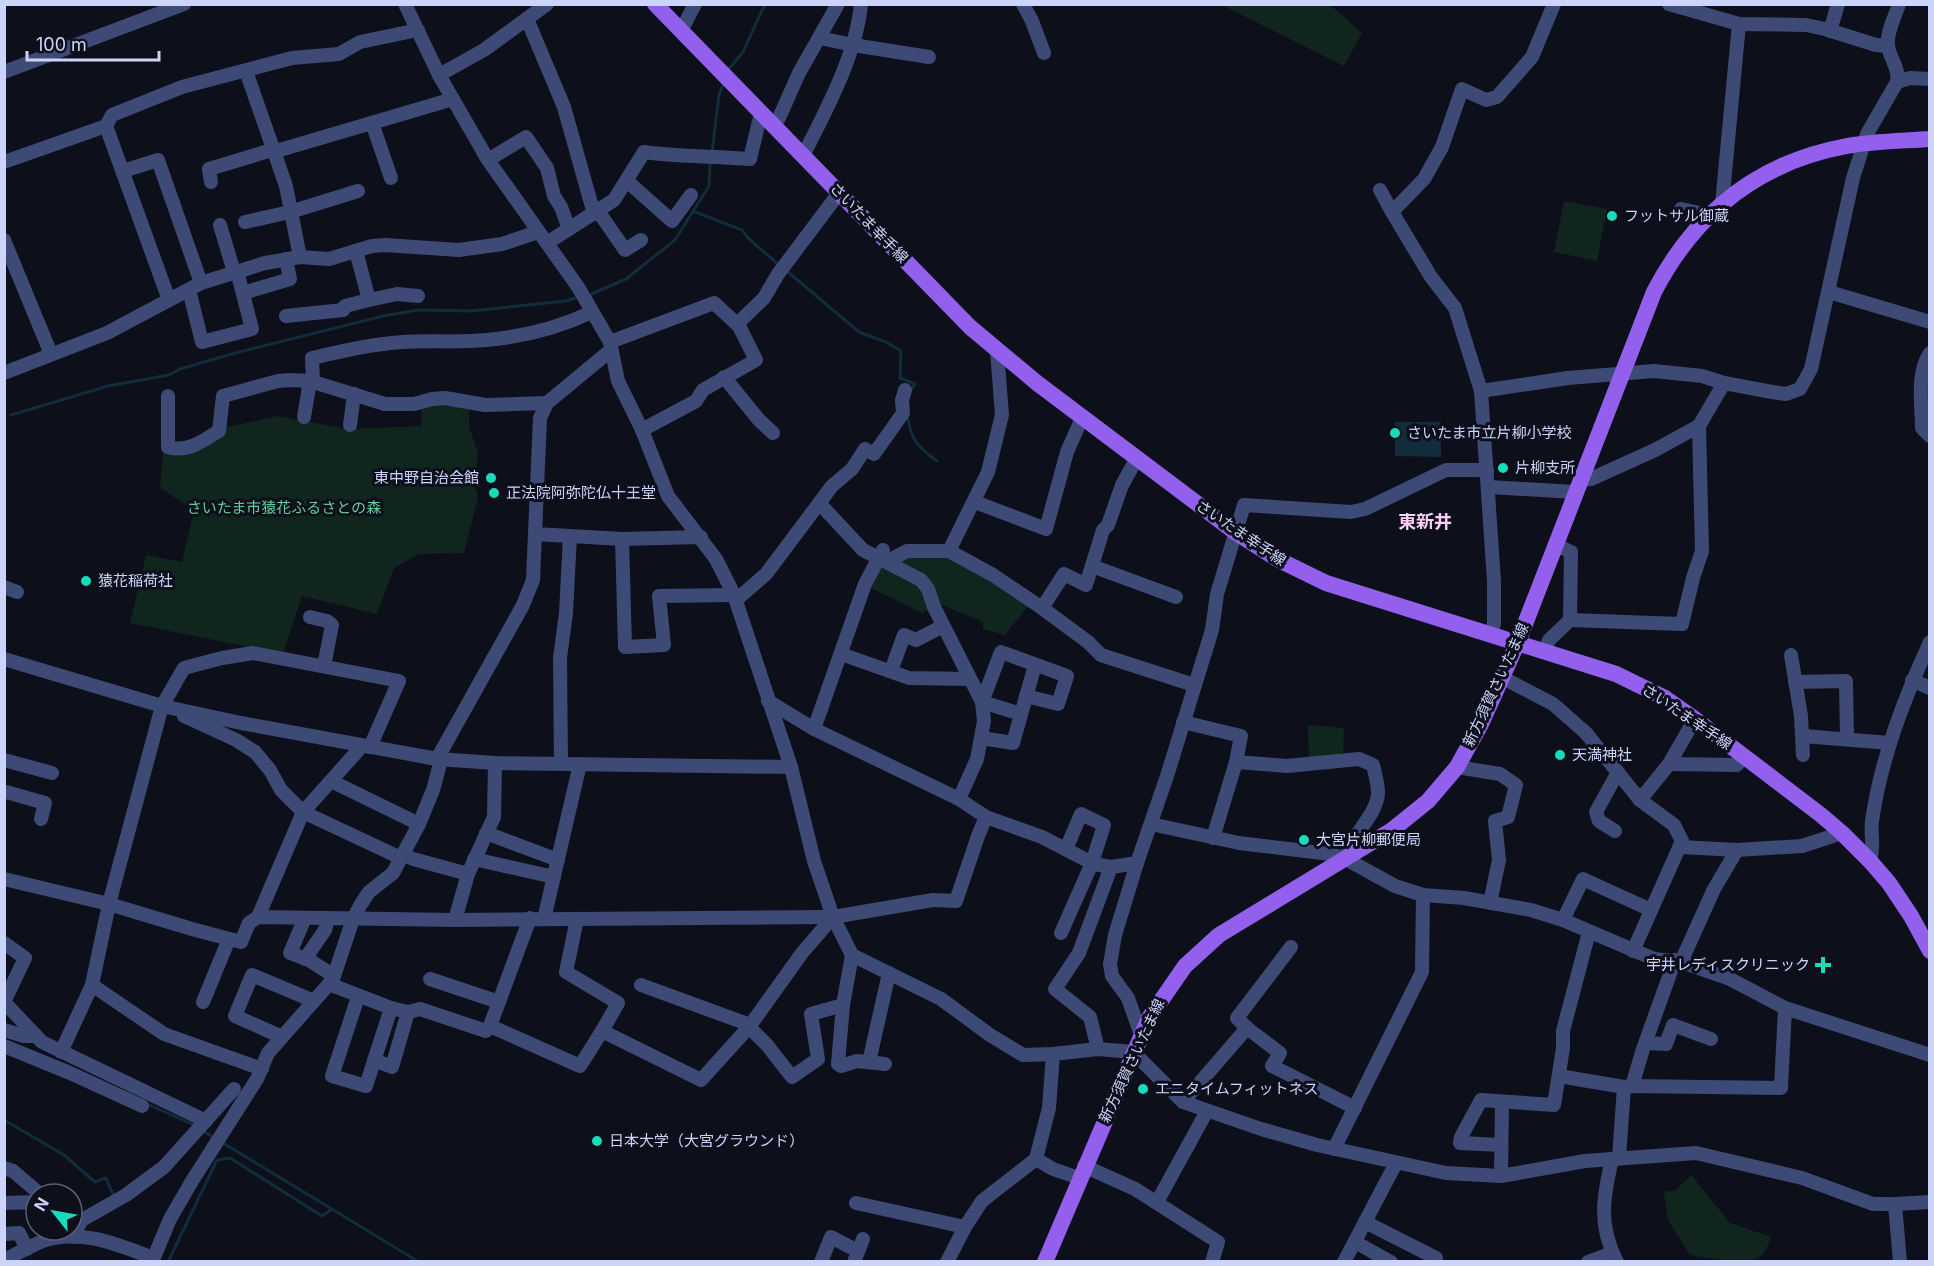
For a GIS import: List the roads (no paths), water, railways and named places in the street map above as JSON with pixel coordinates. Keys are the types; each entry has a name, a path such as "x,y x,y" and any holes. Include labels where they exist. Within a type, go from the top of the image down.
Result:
{"main road":[{"name":"さいたま幸手線","path":"655,4 970,327 1082,418 1235,532 1277,559 1326,583 1545,650 1635,682 1695,719 1842,833 1870,861 1900,900 1929,951"},
{"name":"新方須賀さいたま線","path":"1045,1262 1133,1052 1149,1018 1168,988 1200,950 1219,935 1346,859 1410,817 1441,787 1457,767 1481,724 1518,642 1648,307 1664,273 1686,240 1715,210 1754,180 1789,162 1829,150 1864,143 1929,140"}],"street":[{"path":"4,72 184,4"},
{"path":"405,4 439,75 488,160 578,287 592,312 610,346 618,381 642,430 668,496 716,559 735,598 790,767 814,861 833,917 852,955 843,1005 838,1064 841,1066 857,1061 885,1064"},
{"path":"439,75 484,50 547,4"},
{"path":"681,31 695,4"},
{"path":"773,126 779,118 799,73 838,4"},
{"path":"803,156 824,115 853,45 861,4"},
{"path":"1023,4 1044,53"},
{"path":"1392,212 1424,179 1442,147 1462,89 1486,99 1497,97 1532,57 1554,4"},
{"path":"1669,4 1739,24 1806,25 1876,45 1888,46"},
{"path":"1830,30 1838,4"},
{"path":"1481,392 1568,378 1654,371 1702,376 1750,389 1786,394 1800,390 1811,369 1853,178 1864,143 1897,82 1898,75 1888,46 1899,4"},
{"path":"527,19 564,107 596,213 625,250 641,240"},
{"path":"1682,209 1715,210 1739,24"},
{"path":"4,162 106,126 112,115 172,91 292,58 339,54 360,42 418,30"},
{"path":"820,38 929,57"},
{"path":"243,293 290,279 293,258 291,212 286,186 246,71"},
{"path":"1897,82 1910,78 1929,78"},
{"path":"211,182 208,169 453,99"},
{"path":"4,373 107,333 195,286 265,263 293,258 330,259 356,250 385,244 459,250 543,238 569,230 614,200 644,152 750,159 761,113"},
{"path":"372,123 391,178"},
{"path":"106,126 169,300"},
{"path":"488,160 526,137 547,168 554,196 561,207 569,230"},
{"path":"123,171 158,160 195,286 202,342 252,329 243,293 220,225"},
{"path":"627,181 672,221 692,195"},
{"path":"1380,190 1431,277 1455,308 1481,392 1494,581 1494,624 1491,634"},
{"path":"245,222 291,212 358,191"},
{"path":"737,324 764,298 778,274 839,193"},
{"path":"4,240 51,354"},
{"path":"356,250 369,300"},
{"path":"1829,292 1929,322"},
{"path":"286,316 343,310 345,306 397,294 418,296"},
{"path":"84,1237 103,1240 152,1260 170,1219 257,1079 268,1053 331,980 353,919 369,892 393,873 419,824 433,790 439,759 523,605 533,579 540,418 547,404 610,346 714,303 737,324 756,360 703,390 696,401 642,430"},
{"path":"304,417 311,381 312,358 351,348 402,342 486,340 531,333 564,325 592,312"},
{"path":"949,551 988,472 1002,415 997,351"},
{"path":"1929,353 1922,368 1922,428 1929,436"},
{"path":"724,377 773,434"},
{"path":"168,396 168,447 177,450 189,448 219,431 223,396 278,381 311,381 385,404 414,404 446,398 485,405 547,404"},
{"path":"1489,487 1578,486 1655,450 1699,426 1724,383"},
{"path":"622,539 625,647 664,645 659,596 735,598 766,574 832,486 852,469 865,449 874,454 903,413 902,400 905,390"},
{"path":"350,425 354,394"},
{"path":"975,502 1046,529 1067,452 1082,418"},
{"path":"1570,620 1682,624 1692,578 1702,551 1699,426"},
{"path":"1042,608 1064,574 1086,585 1103,530 1108,525 1122,485 1137,458"},
{"path":"1141,1035 1128,998 1112,976 1110,964 1114,935 1212,630 1217,594 1244,505 1350,512 1365,509 1446,470 1487,470"},
{"path":"820,504 863,550 882,557 921,580 928,589 982,702 984,721 977,759 959,799"},
{"path":"535,534 622,539 701,537"},
{"path":"561,764 560,658 566,613 570,536"},
{"path":"1545,650 1549,640 1570,620 1571,552 1556,545"},
{"path":"814,729 865,584 882,557 907,551 949,551 993,575 1042,608 1088,642 1101,655 1194,685"},
{"path":"1092,566 1176,597"},
{"path":"310,617 327,621 332,625 324,666"},
{"path":"891,671 904,635 916,640 944,626"},
{"path":"1870,861 1874,849 1871,823 1890,743 1912,680 1929,642"},
{"path":"982,702 1001,652 1067,676 1058,704 1026,696"},
{"path":"4,879 109,904 241,942 249,923 258,917 303,812 366,747 399,681 253,653 184,668 162,706 109,904 92,985 61,1052"},
{"path":"841,654 909,678 970,678"},
{"path":"1791,655 1803,736 1803,755"},
{"path":"4,659 162,706 366,747 439,759 495,763 790,767"},
{"path":"981,738 1013,743 1035,664"},
{"path":"1503,678 1553,704 1586,733 1640,800 1674,825 1682,841 1633,951"},
{"path":"1912,680 1929,688"},
{"path":"1796,682 1846,681 1846,739"},
{"path":"768,701 814,729 959,799 986,817 1042,837 1092,863 1111,867 1137,863"},
{"path":"982,702 1022,714"},
{"path":"162,706 236,740 255,752 270,770 281,790 303,812 402,856 468,874"},
{"path":"1640,800 1669,764 1695,719"},
{"path":"1183,722 1241,736 1236,762 1214,838"},
{"path":"255,752 264,727"},
{"path":"1803,736 1890,743"},
{"path":"1669,764 1737,765 1744,757"},
{"path":"1236,762 1287,766 1359,759 1373,765 1378,794 1371,813 1348,847 1346,859"},
{"path":"4,760 52,773"},
{"path":"455,920 468,874 494,817 495,763"},
{"path":"305,918 290,953 305,959 331,980 358,997 408,1012 420,1010 486,1031 554,877 580,764"},
{"path":"1457,767 1500,774 1516,785 1508,817 1495,821 1499,860 1490,903"},
{"path":"1615,831 1599,820 1596,812 1618,772"},
{"path":"331,782 419,824"},
{"path":"5,793 45,803 41,819"},
{"path":"1062,933 1092,863 1104,825 1082,814 1066,849"},
{"path":"258,917 455,920 833,917 933,900 956,901 986,817"},
{"path":"1151,824 1239,843 1330,854 1346,859 1395,886 1423,895 1464,898 1531,910 1563,920 1654,959 1678,961 1730,979 1785,1008 1929,1055"},
{"path":"486,833 558,860"},
{"path":"1681,847 1737,850 1802,846 1842,833"},
{"path":"1587,1262 1614,1257 1604,1227 1604,1195 1615,1158 1628,1086 1678,961 1714,889 1737,850"},
{"path":"474,860 554,877"},
{"path":"1098,1049 1090,1017 1055,989 1079,953 1111,867"},
{"path":"1563,920 1583,879 1652,910"},
{"path":"1334,1149 1422,972 1423,895"},
{"path":"602,1031 701,1080 749,1027 802,953 833,917"},
{"path":"305,959 325,930 328,918"},
{"path":"489,1026 580,1066 618,1003 566,972 578,919"},
{"path":"1501,1146 1460,1143 1481,1100 1554,1106 1563,1048 1563,1031 1589,932"},
{"path":"203,1002 230,939"},
{"path":"4,942 25,958 5,1002 35,1036 145,1100"},
{"path":"1291,947 1237,1018 1246,1028 1280,1053 1272,1066 1355,1108"},
{"path":"852,955 941,999 990,1035 1023,1054 1053,1054 1098,1049 1133,1052 1183,1102 1261,1129 1334,1149 1446,1173 1501,1176 1585,1161 1696,1153 1802,1178 1873,1204 1929,1202"},
{"path":"869,1062 889,973"},
{"path":"282,1037 235,1016 252,975 314,1001"},
{"path":"430,979 499,1002"},
{"path":"92,985 164,1034 262,1069"},
{"path":"642,985 745,1023 767,1045 792,1077 818,1059 811,1014 843,1005"},
{"path":"358,997 332,1076 366,1086 391,1008"},
{"path":"1559,1076 1628,1086 1780,1088 1785,1008"},
{"path":"374,1060 392,1066 408,1012"},
{"path":"1646,1042 1666,1044 1672,1025 1711,1039"},
{"path":"1183,1102 1246,1028"},
{"path":"4,1030 24,1036 35,1036"},
{"path":"4,1046 70,1073 206,1121"},
{"path":"947,1262 965,1227 982,1201 1036,1159 1049,1108 1053,1054"},
{"path":"84,1219 126,1195 164,1167 234,1089"},
{"path":"1501,1176 1502,1103"},
{"path":"1158,1202 1207,1110"},
{"path":"1036,1159 1053,1169 1082,1172 1135,1189 1158,1202 1218,1242 1212,1262"},
{"path":"1344,1262 1396,1163"},
{"path":"4,1168 13,1171 26,1182"},
{"path":"4,1203 24,1202"},
{"path":"856,1203 965,1227"},
{"path":"1895,1204 1900,1262"},
{"path":"1365,1222 1436,1258"},
{"path":"4,1234 20,1233 27,1249"},
{"path":"821,1262 831,1237 858,1250"},
{"path":"4,1260 42,1242"},
{"path":"1355,1242 1391,1262"}],"water":[{"path":"1395,422 1441,422 1441,457 1395,456"}],"waterway":[{"path":"728,70 743,52 765,4"},
{"path":"712,152 719,95 724,82"},
{"path":"589,295 626,279 675,240 709,186 710,162"},
{"path":"693,211 742,230 779,265"},
{"path":"787,271 859,332 886,342 901,351 900,378 915,384 911,390"},
{"path":"11,415 108,386 169,375 180,369 239,352 383,316 418,310 471,311 566,301 579,297"},
{"path":"907,414 910,430 916,441 937,461"},
{"path":"145,1103 194,1125"},
{"path":"4,1120 64,1155 95,1182 106,1178 114,1197"},
{"path":"202,1130 214,1138"},
{"path":"223,1143 419,1262"},
{"path":"168,1262 217,1160 230,1158 322,1216 332,1209"}],"place":[{"name":"フットサル御蔵","path":"1612,216"},
{"name":"さいたま市立片柳小学校","path":"1395,433"},
{"name":"片柳支所","path":"1503,468"},
{"name":"東中野自治会館","path":"491,478"},
{"name":"正法院阿弥陀仏十王堂","path":"494,493"},
{"name":"猿花稲荷社","path":"86,581"},
{"name":"天満神社","path":"1560,755"},
{"name":"大宮片柳郵便局","path":"1304,840"},
{"name":"宇井レディスクリニック","path":"1823,965"},
{"name":"エニタイムフィットネス","path":"1143,1089"},
{"name":"日本大学（大宮グラウンド）","path":"597,1141"}],"district":[{"name":"東新井","path":"1425,522"}],"park label":[{"name":"さいたま市猿花ふるさとの森","path":"284,508"}]}
